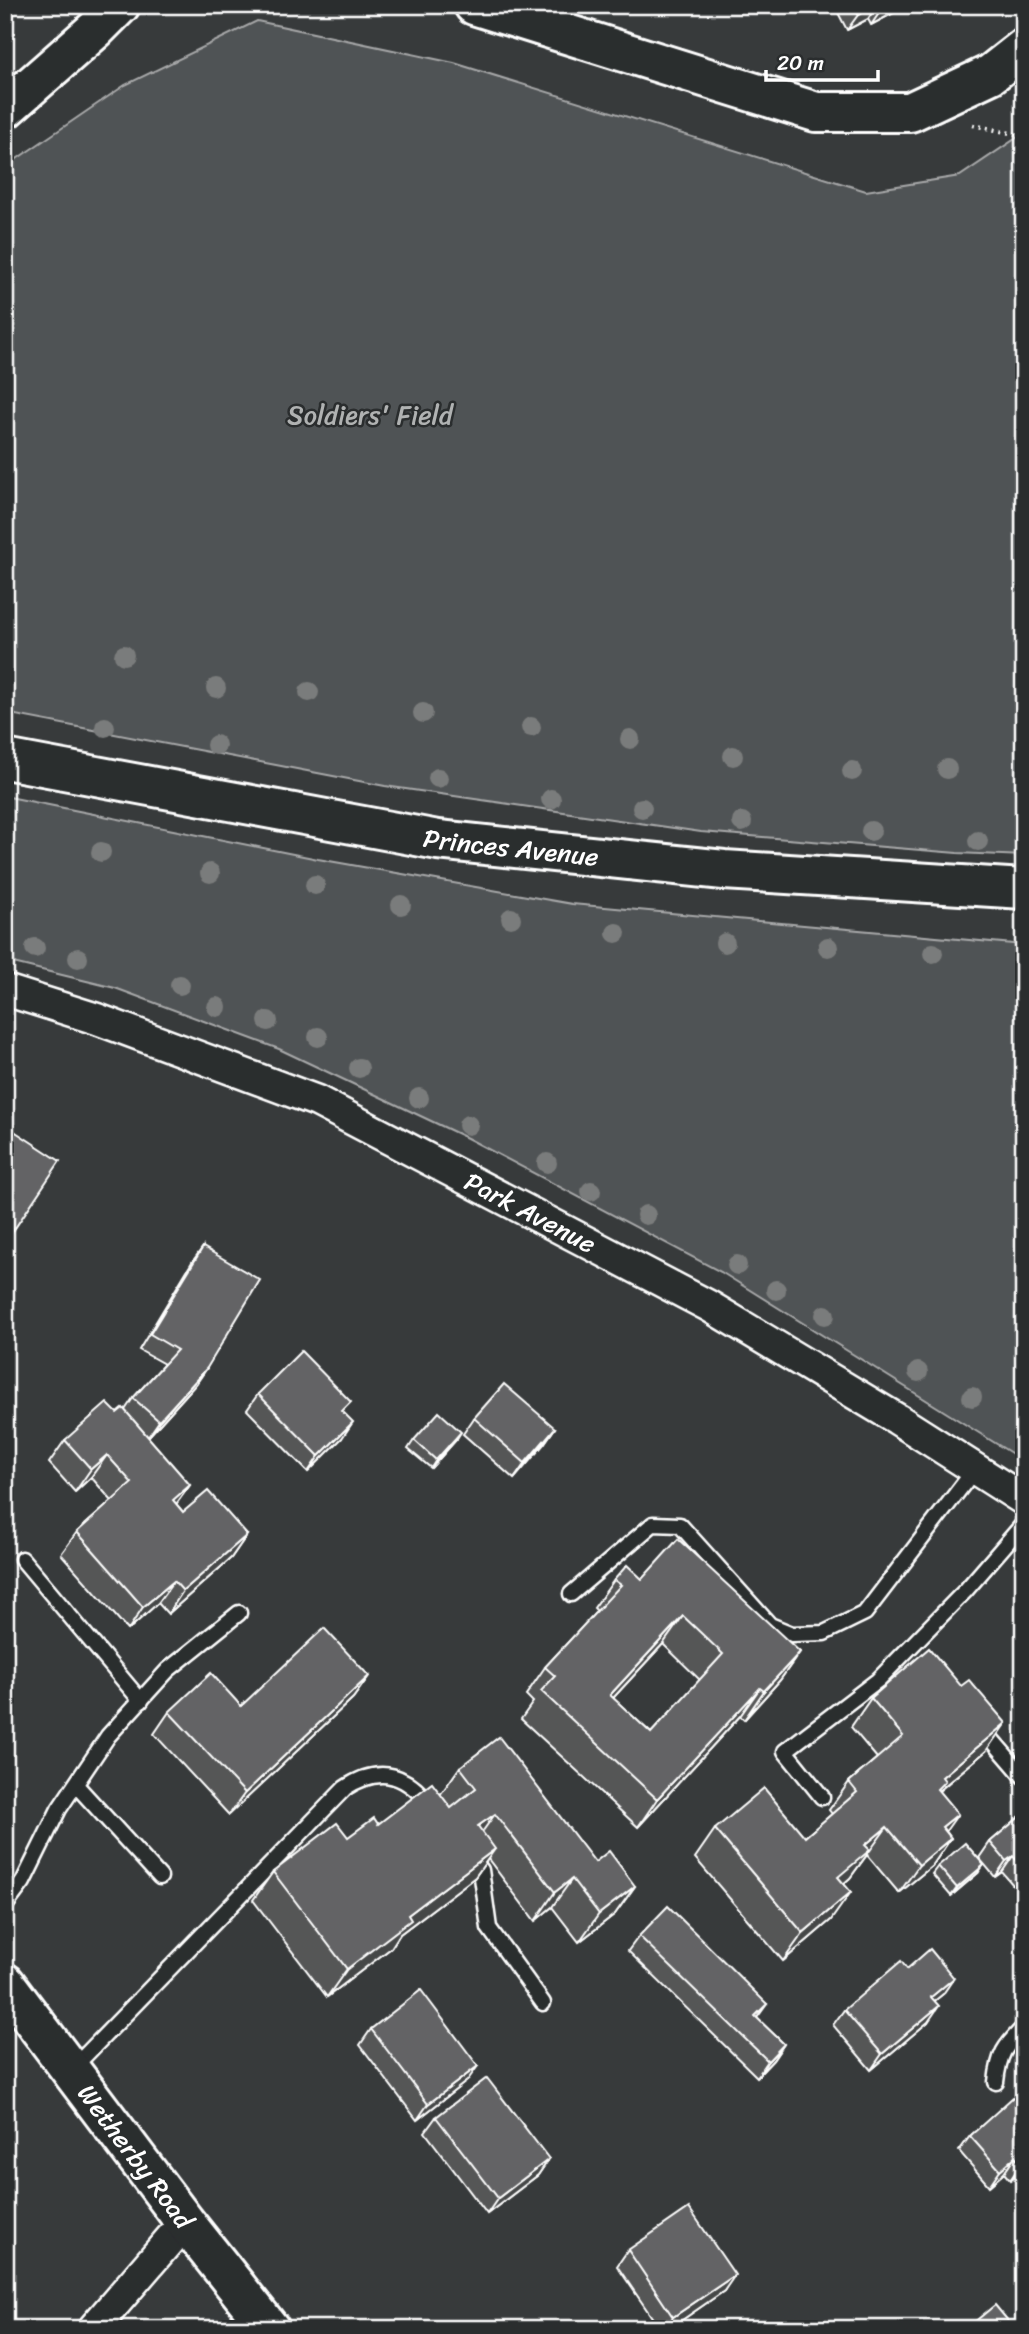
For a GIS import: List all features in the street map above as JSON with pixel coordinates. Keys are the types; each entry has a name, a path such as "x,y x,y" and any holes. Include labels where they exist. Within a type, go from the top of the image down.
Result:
{"street":[{"path":"5,109 120,5"},
{"path":"474,5 816,112 910,112 991,74 1024,48"},
{"name":"Princes Avenue","path":"5,760 438,840 724,870 1024,889"},
{"name":"Park Avenue","path":"5,990 97,1019 317,1101 709,1306 1024,1500"},
{"name":"Wetherby Road","path":"5,1983 185,2222 270,2329"},
{"path":"93,2329 185,2222"}],"lane":[{"path":"571,1594 653,1524 680,1525 770,1625 792,1634 824,1633 865,1613 975,1469"},
{"path":"822,1797 785,1751 916,1651 1024,1523"},
{"path":"23,1559 141,1701"},
{"path":"5,1906 23,1882 59,1809 108,1736 168,1671 239,1613"},
{"path":"973,1718 1024,1777"},
{"path":"71,2070 352,1783 376,1774 393,1776 408,1783 421,1794 437,1815"},
{"path":"76,1785 160,1877"},
{"path":"465,1850 481,1870 489,1927 543,2003"},
{"path":"996,2082 999,2060 1005,2046 1024,2027"}],"green space":[{"name":"Soldiers' Field","path":"257,21 454,63 866,191 960,176 1024,133 1024,856 701,832 385,786 5,713 5,167 125,85"},
{"path":"9,797 318,859 572,904 1024,945 1024,1461 721,1272 467,1138 279,1049 115,988 5,961 5,811"}],"building":[{"path":"853,5 875,5 858,15"},
{"path":"5,1125 60,1161 5,1243 6,1203"},
{"path":"203,1247 260,1280 207,1368 159,1421 133,1398 177,1350 150,1334"},
{"path":"301,1351 351,1402 342,1411 353,1422 319,1456 258,1394"},
{"path":"504,1384 555,1428 525,1463 474,1418"},
{"path":"107,1403 117,1413 123,1408 190,1485 173,1500 183,1512 208,1491 247,1535 183,1591 174,1581 143,1607 77,1532 132,1483 107,1455 91,1469 65,1440"},
{"path":"439,1412 461,1432 436,1460 414,1440"},
{"path":"678,1539 800,1652 764,1691 760,1688 657,1799 541,1691 555,1676 545,1667 621,1585 614,1580 627,1565 642,1579","holes":["683,1616 723,1654 651,1733 610,1695"]},
{"path":"324,1628 369,1676 245,1793 169,1712 211,1673 241,1706"},
{"path":"929,1648 961,1686 969,1680 1006,1723 942,1777 945,1781 937,1789 958,1814 942,1827 951,1838 919,1865 887,1827 865,1845 870,1850 838,1877 851,1892 803,1933 715,1829 764,1788 805,1837 857,1792 849,1782 903,1736 871,1698"},
{"path":"499,1737 595,1862 609,1851 635,1886 599,1914 572,1879 555,1892 495,1814 478,1826 495,1849 408,1915 411,1920 347,1969 273,1872 337,1823 348,1837 374,1818 378,1824 432,1783 451,1808 476,1788 460,1767"},
{"path":"1024,1813 1024,1869 1013,1856 1006,1861 990,1842"},
{"path":"965,1843 984,1865 957,1888 938,1866"},
{"path":"668,1906 767,2004 755,2016 784,2044 768,2061 639,1936"},
{"path":"930,1949 954,1978 931,1997 939,2006 882,2054 844,2010 901,1961 907,1969"},
{"path":"421,1990 478,2066 428,2104 371,2029"},
{"path":"487,2078 549,2159 498,2198 436,2117"},
{"path":"1023,2088 1024,2162 1021,2164 1015,2157 1000,2170 970,2136"},
{"path":"689,2208 735,2275 673,2317 628,2250"},
{"path":"995,2305 1014,2328 1024,2320 1024,2329 966,2329"},
{"path":"941,2325 947,2329 928,2329 931,2327"}]}
